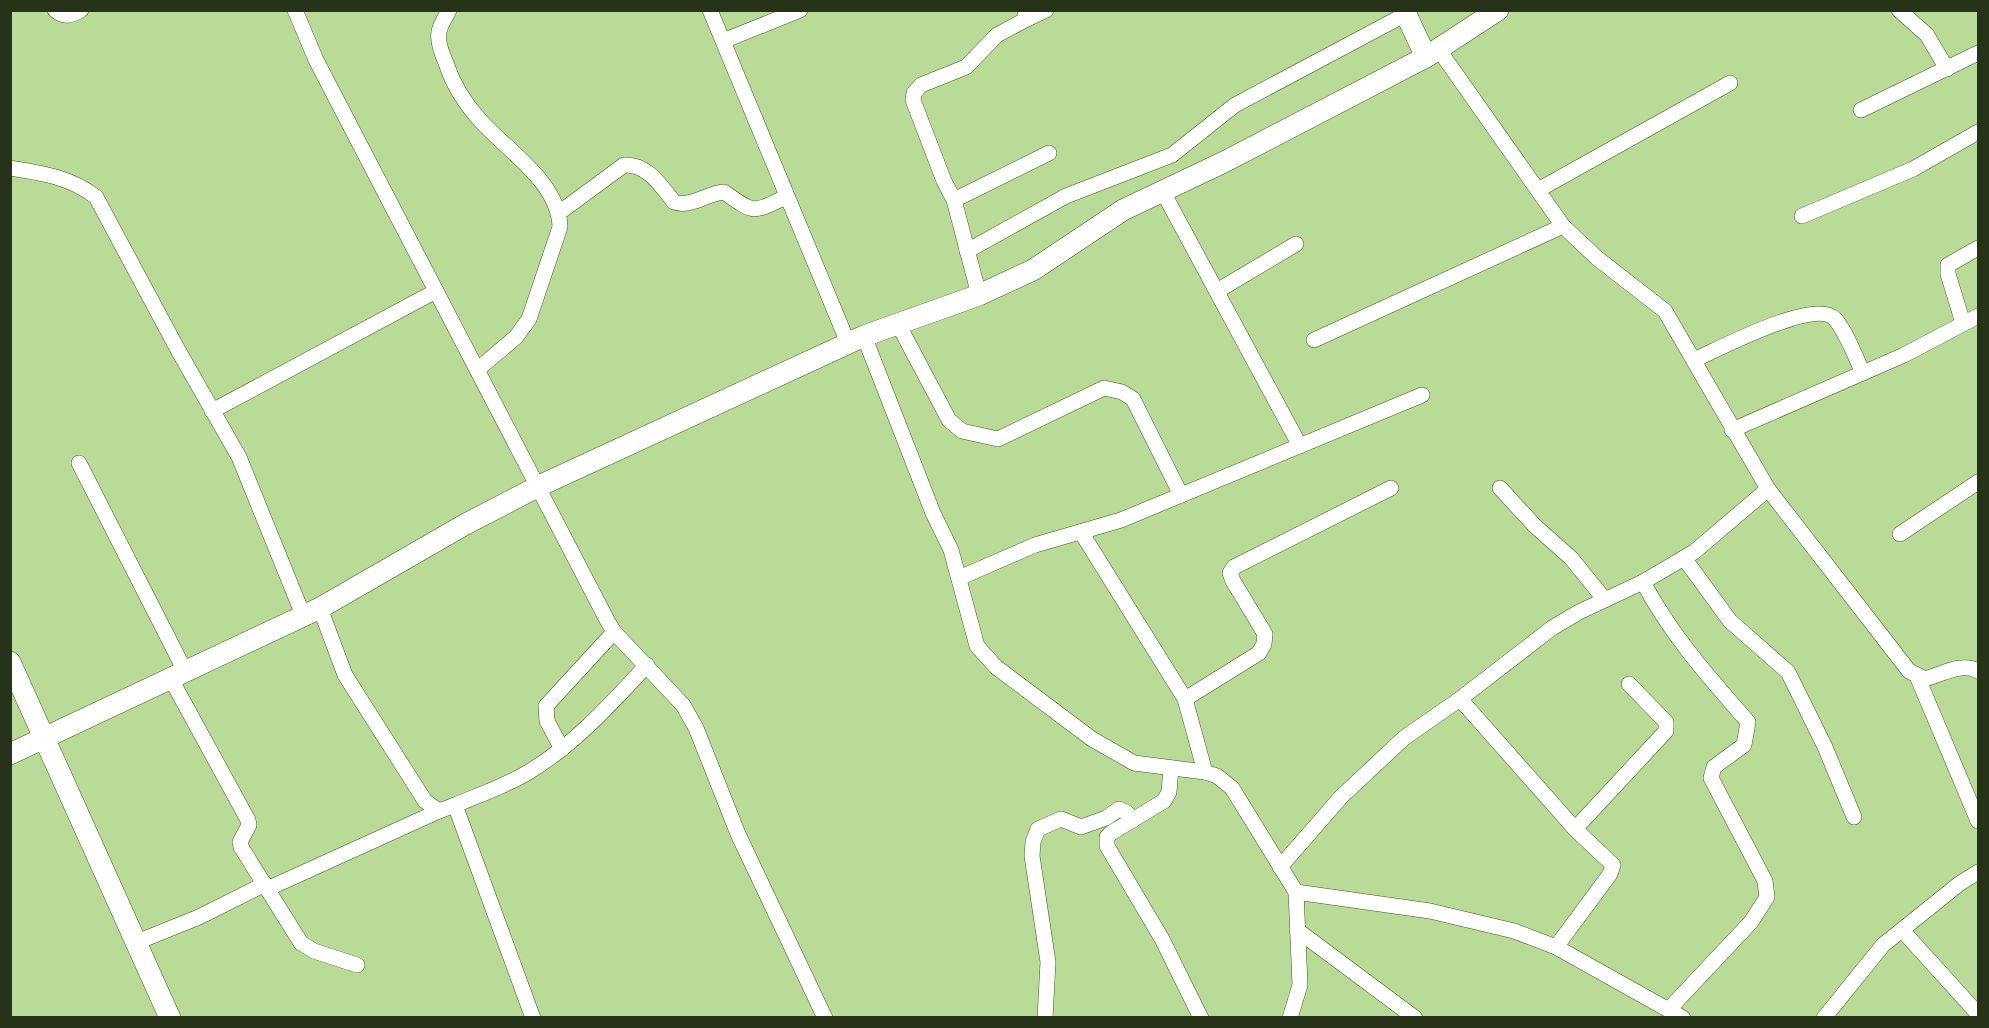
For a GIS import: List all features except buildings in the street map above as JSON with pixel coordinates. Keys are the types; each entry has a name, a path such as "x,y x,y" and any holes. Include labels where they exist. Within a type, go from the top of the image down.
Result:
{"main road":[{"path":"10,754 311,611 539,486 856,339 897,322 978,295 1033,270 1088,231 1433,53 1498,10"},
{"path":"1405,12 1433,53"},
{"path":"10,662 46,737 170,1017"}],"street":[{"path":"55,10 63,16 71,16 81,10"},
{"path":"296,10 316,60 614,632 683,705 696,728 738,834 825,1017"},
{"path":"448,10 439,31 441,52 455,88 479,119 524,163 560,212 560,227 529,319 516,338 477,370"},
{"path":"710,10 786,197 856,339 951,550 977,646 996,667 1092,739 1134,763 1205,772 1217,776 1232,788 1296,892 1300,985 1290,1017"},
{"path":"723,41 800,10"},
{"path":"978,295 954,200 915,108 914,93 921,85 966,67 997,35 1026,15 1046,10"},
{"path":"1899,10 1927,35 1947,69"},
{"path":"968,251 1066,196 1172,155 1235,105 1405,12"},
{"path":"1433,53 1563,226 1597,258 1665,311 1768,489 1908,671 1925,679 1960,666 1969,666 1978,670"},
{"path":"1861,110 1978,53"},
{"path":"1538,190 1730,83"},
{"path":"1802,216 1912,169 1978,132"},
{"path":"954,200 1049,153"},
{"path":"560,212 624,165 632,164 651,173 674,202 679,204 687,204 724,192 747,208 756,211 786,197"},
{"path":"10,168 53,175 83,186 96,197 239,457 311,611 345,675 425,801 439,811"},
{"path":"1163,192 1300,446"},
{"path":"1314,340 1563,226"},
{"path":"1217,291 1296,244"},
{"path":"1963,323 1948,274 1948,265 1978,248"},
{"path":"213,411 436,291"},
{"path":"1694,360 1777,322 1822,313 1835,319 1863,373"},
{"path":"1732,430 1904,355 1978,315"},
{"path":"897,322 949,420 963,431 998,439 1104,388 1122,392 1133,399 1181,495"},
{"path":"959,578 1035,545 1121,520 1422,395"},
{"path":"79,462 178,676 248,820 249,825 240,842 241,847 301,943 314,951 357,965"},
{"path":"1900,534 1978,482"},
{"path":"1185,699 1259,652 1264,644 1264,634 1233,582 1230,573 1234,567 1391,488"},
{"path":"1500,488 1535,526 1571,558 1605,600"},
{"path":"1280,867 1341,796 1404,738 1460,699 1552,628 1643,582 1684,558 1768,489"},
{"path":"1081,532 1117,586 1185,699 1205,772"},
{"path":"1684,558 1730,621 1788,672 1826,747 1854,817"},
{"path":"1643,582 1661,617 1748,722 1744,745 1714,767 1711,777 1765,881 1767,897 1751,922 1670,1008"},
{"path":"562,749 547,721 546,706 614,632"},
{"path":"136,942 199,917 525,774 562,749 596,719 647,665"},
{"path":"1917,676 1978,821"},
{"path":"1575,829 1666,731 1666,722 1629,684"},
{"path":"1460,699 1575,829 1610,861 1612,868 1556,947"},
{"path":"1172,768 1169,792 1164,801 1111,833 1107,837 1107,846 1162,939 1201,1017"},
{"path":"455,806 532,1017"},
{"path":"1045,1017 1048,962 1032,856 1035,834 1038,829 1061,819 1081,827 1106,818 1119,809 1126,812 1133,820"},
{"path":"1824,1017 1883,945 1959,884 1978,872"},
{"path":"1296,892 1477,920 1556,947 1683,1017"},
{"path":"1297,930 1415,1017"},
{"path":"1902,930 1976,1007"}]}
